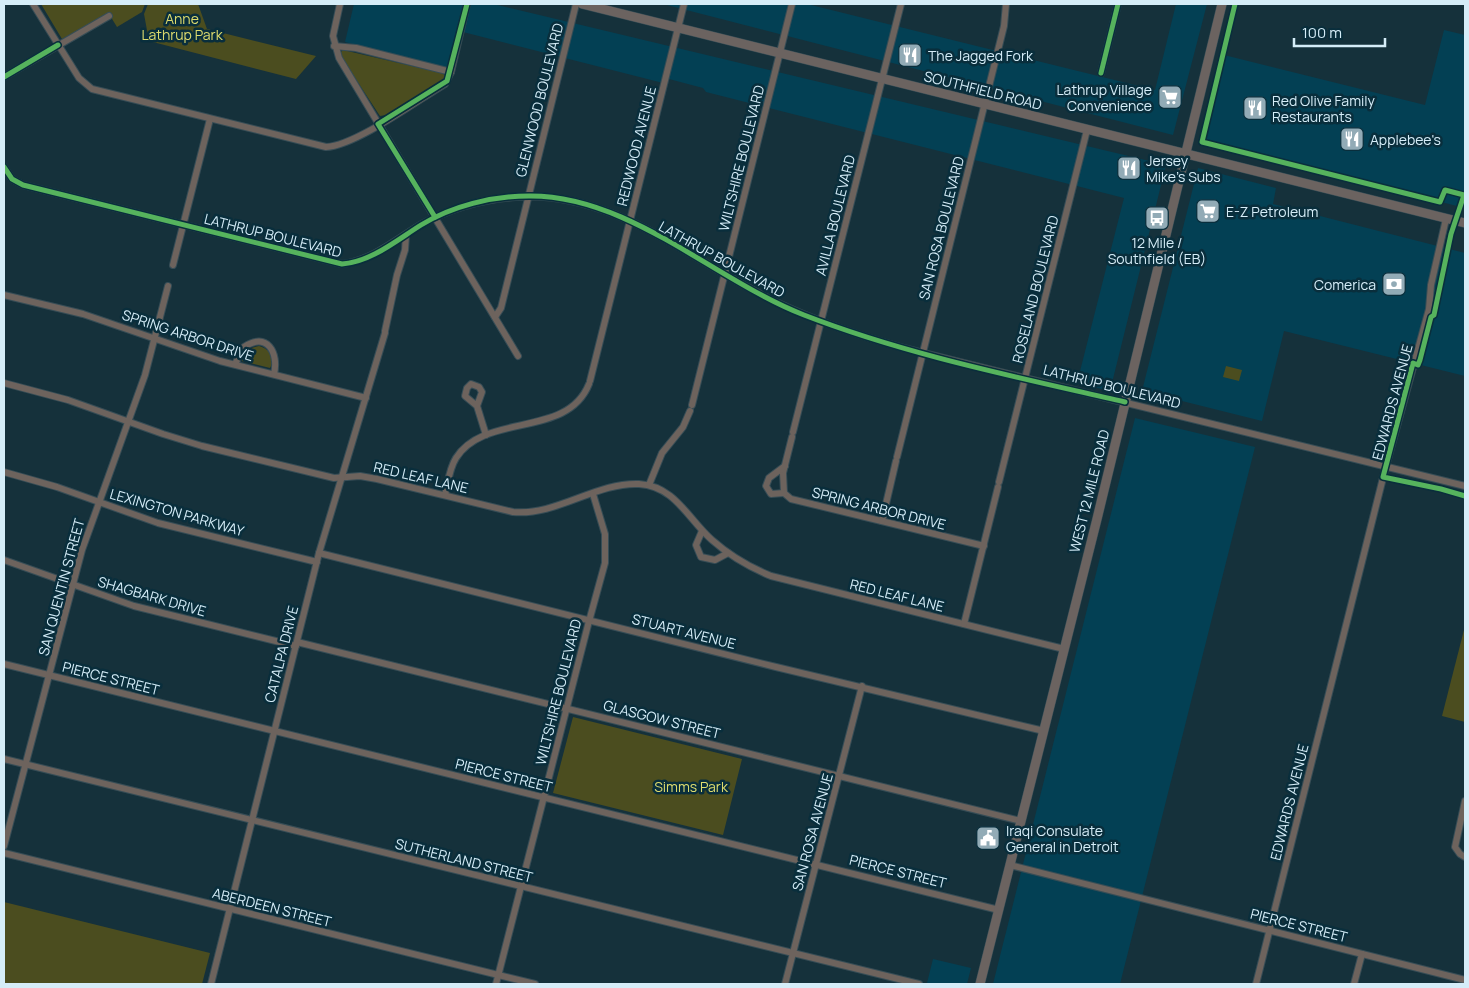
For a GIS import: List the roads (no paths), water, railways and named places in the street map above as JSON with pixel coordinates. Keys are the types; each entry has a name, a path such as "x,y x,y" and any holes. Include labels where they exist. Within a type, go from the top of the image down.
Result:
{"main road":[{"name":"SOUTHFIELD ROAD","path":"582,4 1465,224"},
{"name":"WEST 12 MILE ROAD","path":"980,984 1222,4"}],"street":[{"path":"33,4 79,78 92,89 326,147 336,147 445,84 451,72 467,4"},
{"path":"340,4 333,31 334,46 348,76 518,356"},
{"name":"GLENWOOD BOULEVARD","path":"495,318 501,308 576,4"},
{"name":"REDWOOD AVENUE","path":"445,495 456,458 470,444 486,435 570,410 582,399 590,383 684,4"},
{"name":"WILTSHIRE BOULEVARD","path":"650,485 662,453 683,427 691,408 792,4"},
{"name":"AVILLA BOULEVARD","path":"784,493 782,481 785,466 901,4"},
{"name":"SAN ROSA BOULEVARD","path":"882,521 1004,26 1006,4"},
{"path":"1101,73 1118,4"},
{"path":"4,77 109,16"},
{"path":"334,46 356,48 451,72"},
{"path":"173,265 210,119"},
{"name":"ROSELAND BOULEVARD","path":"964,624 1087,130"},
{"name":"LATHRUP BOULEVARD","path":"4,167 12,179 23,185 342,264 352,263 406,235 435,217 471,204 529,196 585,203 630,221 773,301 822,322 923,353 1465,486"},
{"name":"EDWARDS AVENUE","path":"1256,984 1386,466 1429,303 1446,219"},
{"name":"CATALPA DRIVE","path":"211,984 319,553 385,332 397,275 405,250 406,235"},
{"name":"SAN QUENTIN STREET","path":"4,846 73,585 98,502 129,422 155,339 168,286"},
{"name":"SPRING ARBOR DRIVE","path":"4,295 83,314 235,364 366,398"},
{"path":"235,364 244,347 260,342 268,345 274,352 276,358 274,374"},
{"name":"RED LEAF LANE","path":"4,383 55,396 202,446 341,478 372,478 504,510 529,513 625,485 650,485 658,487 673,497 702,530 728,553 750,566 778,578 1064,649"},
{"path":"477,406 486,435"},
{"name":"SPRING ARBOR DRIVE","path":"785,466 774,473 767,482 766,489 770,494 784,493 791,499 984,546"},
{"name":"LEXINGTON PARKWAY","path":"4,472 158,523 317,562"},
{"name":"WILTSHIRE BOULEVARD","path":"496,984 589,619 603,575 606,554 605,534 593,494"},
{"path":"702,530 696,545 702,557 715,560 728,553"},
{"name":"STUART AVENUE","path":"319,553 776,667 1044,731"},
{"name":"SHAGBARK DRIVE","path":"4,560 160,613 296,644"},
{"name":"GLASGOW STREET","path":"296,644 566,708 1021,821"},
{"name":"PIERCE STREET","path":"4,664 999,910"},
{"name":"SAN ROSA AVENUE","path":"786,984 862,686"},
{"name":"SUTHERLAND STREET","path":"4,759 918,984"},
{"path":"1465,802 1456,841 1457,851 1465,857"},
{"name":"ABERDEEN STREET","path":"4,853 535,984"},
{"name":"PIERCE STREET","path":"1010,865 1465,980"},
{"path":"1354,984 1362,954"}],"place":[{"name":"The Jagged Fork","path":"910,55"},
{"name":"Lathrup Village Convenience","path":"1170,97"},
{"name":"Red Olive Family Restaurants","path":"1255,108"},
{"name":"Applebee's","path":"1352,139"},
{"name":"Jersey Mike's Subs","path":"1129,168"},
{"name":"E-Z Petroleum","path":"1208,211"},
{"name":"12 Mile / Southfield (EB)","path":"1157,218"},
{"name":"Comerica","path":"1394,284"},
{"name":"Iraqi Consulate General in Detroit","path":"988,838"}],"park label":[{"name":"Anne Lathrup Park","path":"182,26"},
{"name":"Simms Park","path":"691,786"}]}
